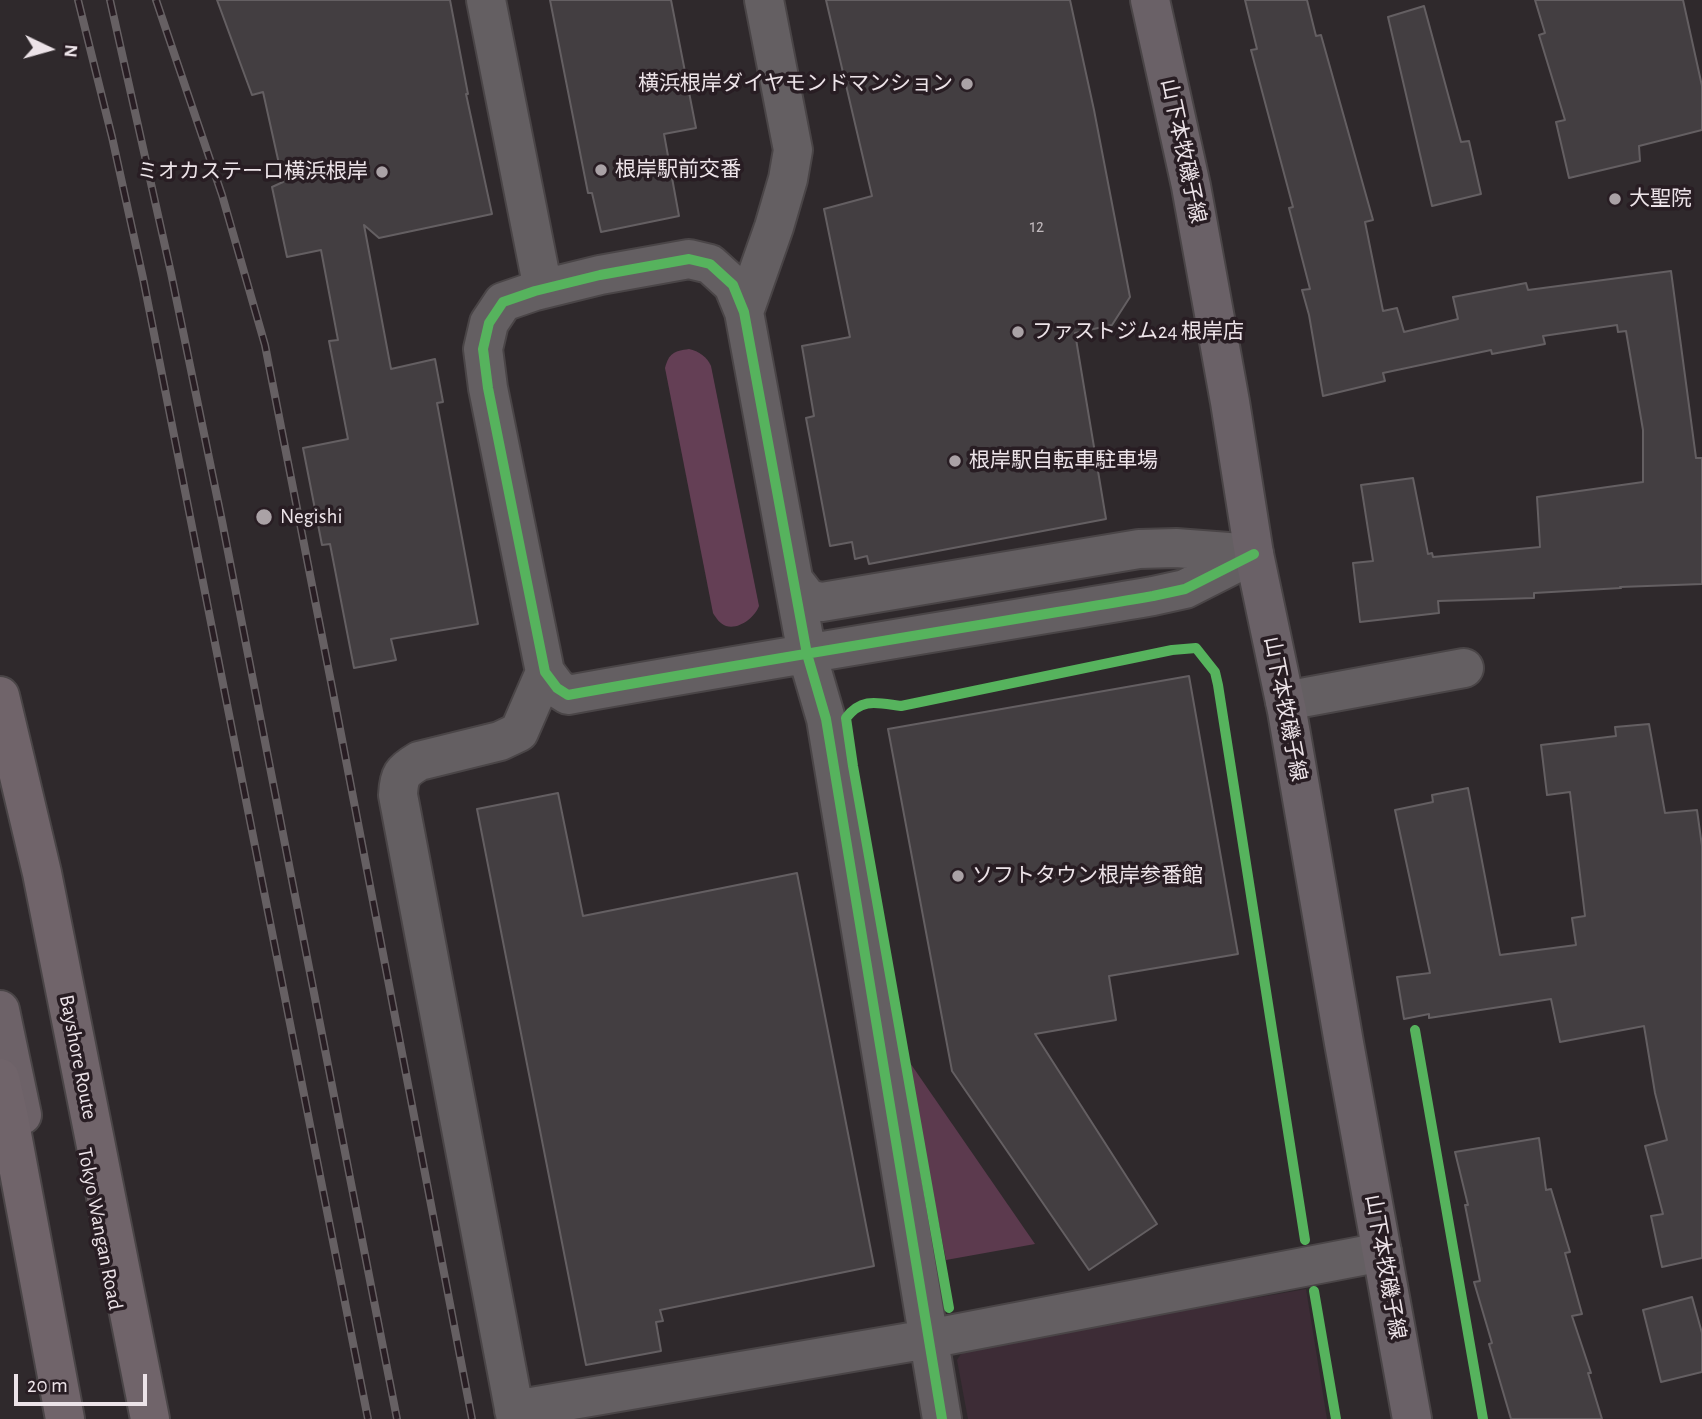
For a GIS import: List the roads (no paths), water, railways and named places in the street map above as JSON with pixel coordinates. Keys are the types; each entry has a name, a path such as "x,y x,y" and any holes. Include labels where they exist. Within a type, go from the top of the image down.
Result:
{"highway":[{"name":"Bayshore Route","path":"0,696 42,873 150,1419"},
{"name":"Tokyo Wangan Road","path":"0,752 66,1056 137,1419"},
{"path":"0,1010 83,1419"},
{"path":"0,1078 65,1419"}],"main road":[{"name":"山下本牧磯子線","path":"1150,0 1192,186 1254,554 1285,701 1412,1419"}],"street":[{"path":"486,0 543,289"},
{"path":"744,312 774,227 793,150 764,0"},
{"path":"942,1419 827,719 807,654 744,312 733,285 710,264 689,259 600,275 543,289 503,302 489,323 483,349 488,388 545,672 557,688 568,695 680,674 807,654 1153,596 1185,589 1254,554"},
{"path":"794,581 808,599 822,602 1139,549 1176,548 1254,554"},
{"path":"1285,701 1464,668"},
{"path":"545,672 519,732 500,741 419,761 407,768 399,778 398,794 515,1414 928,1339 1382,1252"}],"railway":[{"path":"78,0 143,278 368,1419"},
{"path":"110,0 171,273 222,521 397,1419"},
{"path":"156,0 222,195 265,345 472,1419"}],"place":[{"name":"横浜根岸ダイヤモンドマンション","path":"967,84"},
{"name":"根岸駅前交番","path":"601,170"},
{"name":"ミオカステーロ横浜根岸","path":"382,172"},
{"name":"大聖院","path":"1615,199"},
{"name":"ファストジム24 根岸店","path":"1018,332"},
{"name":"根岸駅自転車駐車場","path":"955,461"},
{"name":"Negishi","path":"264,517"},
{"name":"ソフトタウン根岸参番館","path":"958,876"}]}
